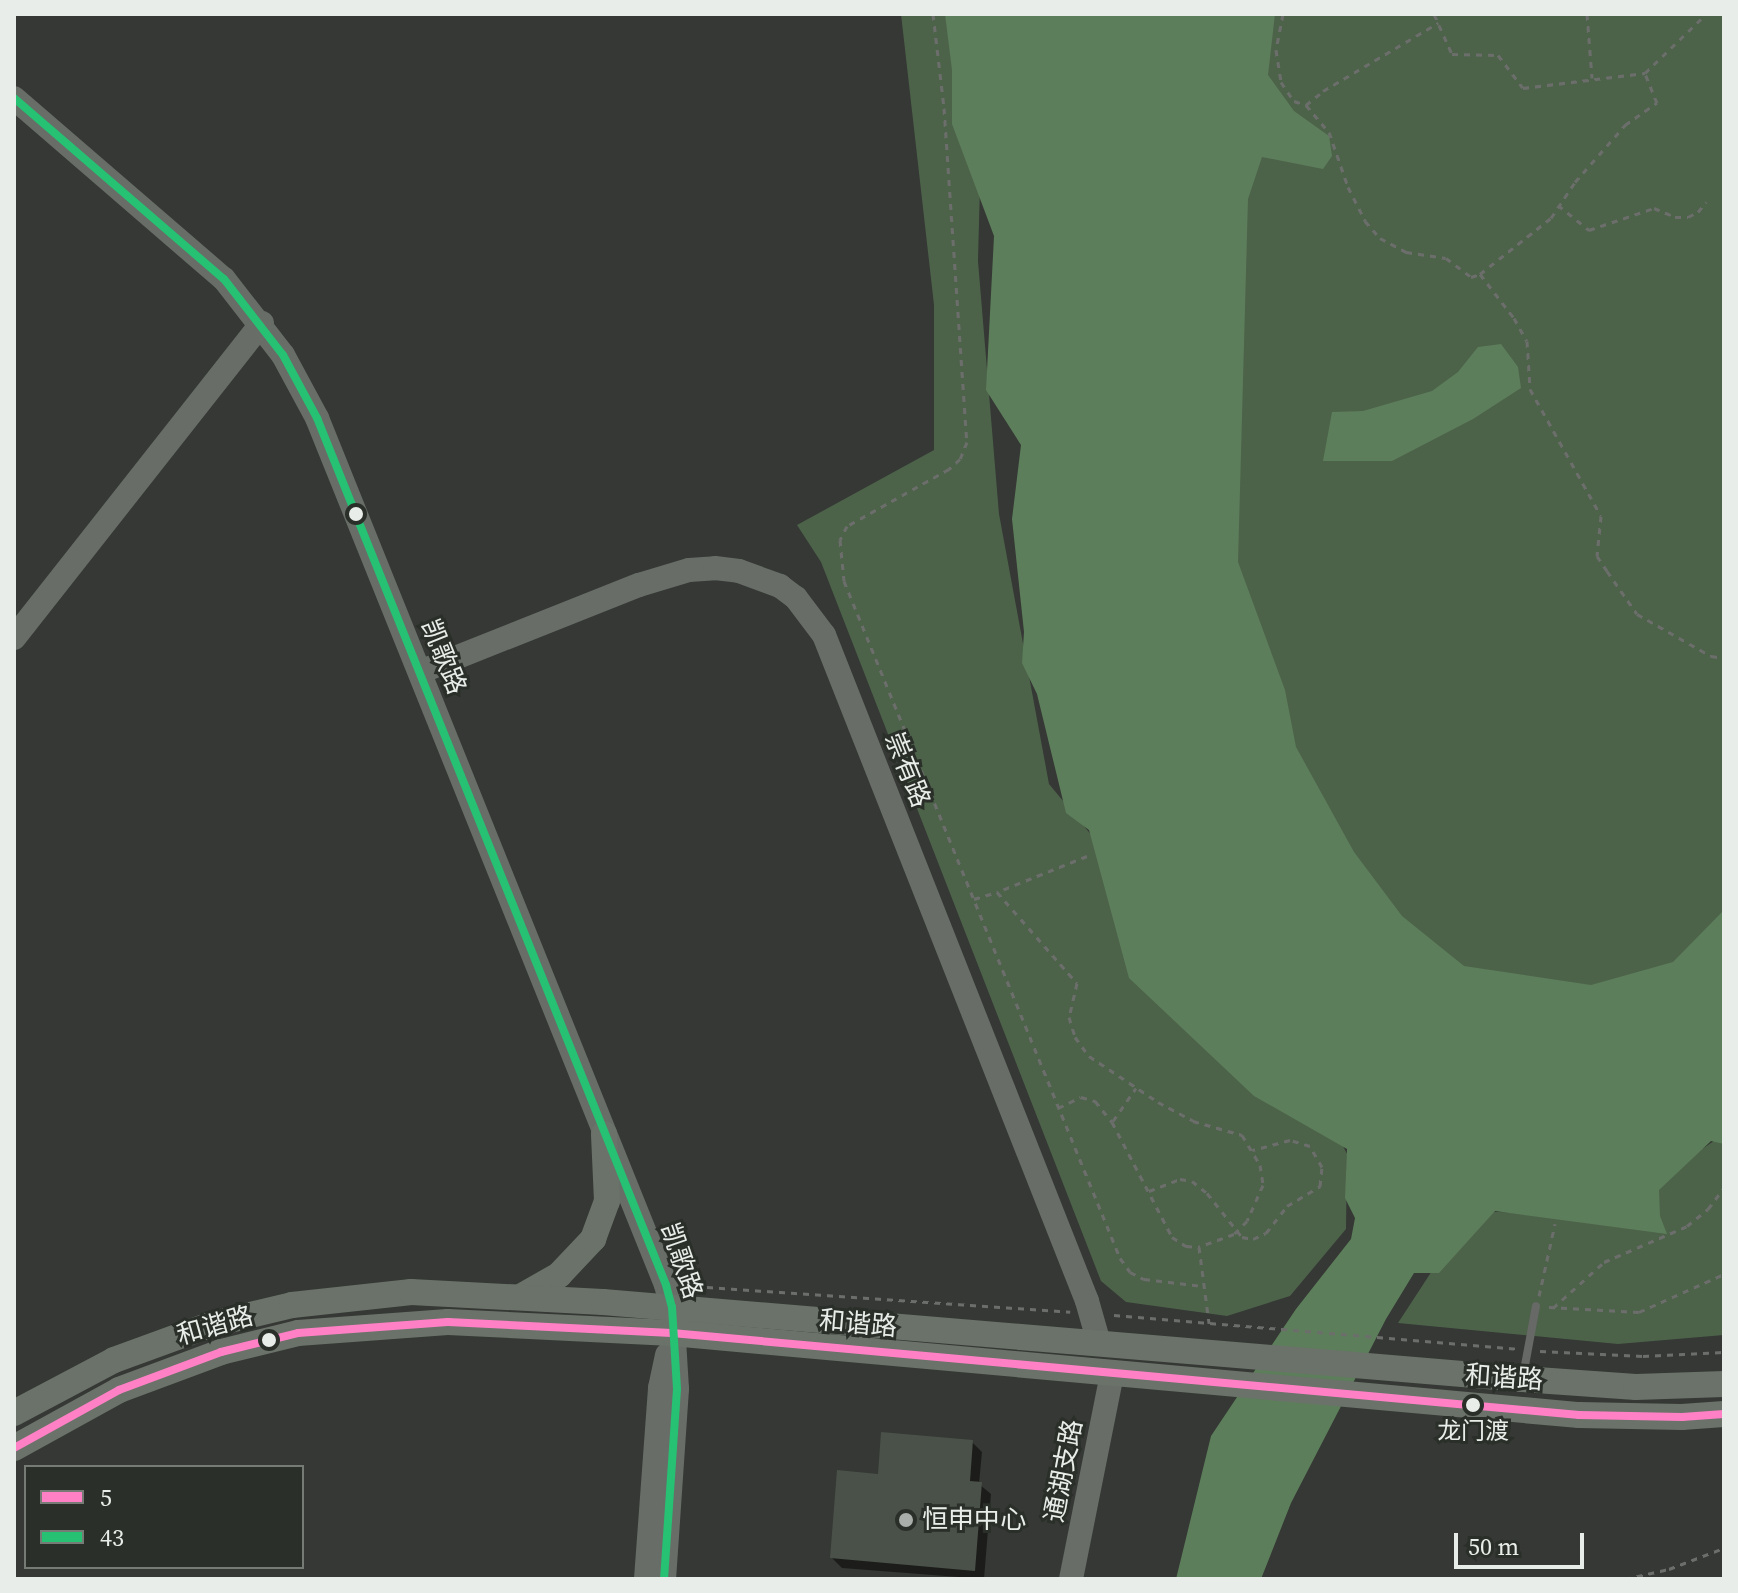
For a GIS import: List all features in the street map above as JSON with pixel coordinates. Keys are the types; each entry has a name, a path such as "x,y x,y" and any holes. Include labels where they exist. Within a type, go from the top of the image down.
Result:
{"main road":[{"path":"522,1296 559,1275 591,1243 607,1201 604,1134"},
{"name":"和谐路","path":"15,1406 160,1341 292,1305 411,1292 522,1296 1522,1379 1651,1388 1724,1384"},
{"name":"和谐路","path":"14,1448 56,1422 148,1377 221,1352 298,1333 670,1308 1118,1375 1579,1415 1682,1417 1724,1414"}],"street":[{"name":"凯歌路","path":"14,98 204,259 262,323 317,418 604,1134 670,1308 677,1389 664,1579"},
{"path":"14,638 262,323"},
{"name":"崇有路","path":"420,672 639,585 689,570 715,568 739,571 780,586 796,598 824,635 1091,1313 1099,1343"},
{"name":"凯歌路","path":"646,1579 660,1388 670,1308"},
{"name":"通湖支路","path":"1071,1579 1118,1375"}],"lane":[{"path":"1522,1379 1536,1306"}],"path":[{"path":"933,14 944,108 967,442 960,459 949,469 847,526 840,540 844,581 1103,1220 1130,1272 1156,1281 1203,1286"},
{"path":"1283,14 1277,69 1294,101 1306,105 1329,132 1348,187 1365,221 1380,238 1406,252 1446,258 1471,277 1480,274 1551,218 1558,205 1625,125 1657,103 1645,73"},
{"path":"1434,14 1452,54 1498,55 1523,88 1645,73 1706,14"},
{"path":"1587,14 1592,80"},
{"path":"1306,105 1323,91 1438,23"},
{"path":"1558,205 1589,230 1654,208 1675,217 1688,217 1698,212 1706,202"},
{"path":"1480,274 1514,318 1527,341 1530,389 1601,516 1597,556 1637,614 1711,656 1724,658"},
{"path":"973,900 1087,856"},
{"path":"997,892 1077,983 1069,1017 1075,1037 1089,1056 1193,1121 1242,1135 1260,1165 1263,1185 1247,1221 1237,1231 1199,1247 1186,1246 1172,1237 1112,1122 1095,1101 1081,1097 1058,1108"},
{"path":"1112,1122 1136,1088"},
{"path":"1149,1191 1180,1179 1192,1181 1207,1193 1237,1231 1253,1239 1266,1233 1287,1206 1320,1186 1322,1167 1310,1146 1290,1140 1252,1150"},
{"path":"1553,1308 1604,1262 1687,1226 1708,1209 1724,1188"},
{"path":"1555,1224 1536,1306 1639,1312 1724,1274"},
{"path":"1199,1247 1209,1323"},
{"path":"670,1308 1091,1313 1526,1350 1643,1356 1724,1352"},
{"path":"1625,1579 1669,1569 1724,1548"}],"shaded area":[{"path":"901,14 981,14 984,35 978,261 999,514 1049,784 1333,1126 1347,1154 1346,1229 1290,1296 1227,1316 1126,1302 1101,1281 821,562 797,525 934,450 934,305"},
{"path":"945,14 1275,14 1268,75 1294,111 1329,136 1332,156 1323,169 1262,157 1248,199 1238,562 1285,690 1296,747 1354,852 1402,916 1464,966 1591,985 1673,962 1724,910 1724,1144 1711,1141 1659,1190 1660,1216 1667,1234 1495,1211 1439,1273 1414,1273 1386,1319 1291,1503 1261,1579 1176,1579 1211,1436 1296,1309 1351,1239 1355,1218 1345,1198 1347,1149 1254,1096 1129,978 1089,830 1066,813 1037,694 1022,663 1024,632 1012,519 1021,445 986,390 994,236 952,124 952,70"},
{"path":"1229,14 1724,14 1724,978 1478,1007 1261,783 1189,417"},
{"path":"1501,344 1518,367 1521,388 1473,419 1392,461 1323,461 1332,412 1363,411 1432,391 1458,372 1478,347"},
{"path":"1724,1134 1724,1335 1618,1344 1398,1323 1471,1211 1605,1216"}],"building":[{"name":"恒申中心","path":"881,1432 973,1440 970,1481 982,1482 975,1571 830,1558 837,1470 878,1474"}],"transit line":[{"name":"43","path":"14,98 224,279 283,355 317,418 666,1285 672,1307 677,1389 664,1579"},
{"name":"5","path":"14,1448 119,1390 221,1352 298,1333 448,1322 672,1333 1579,1415 1682,1417 1724,1414"}],"place":[{"name":"龙门渡","path":"1473,1405"},
{"name":"恒申中心","path":"906,1520"}]}
